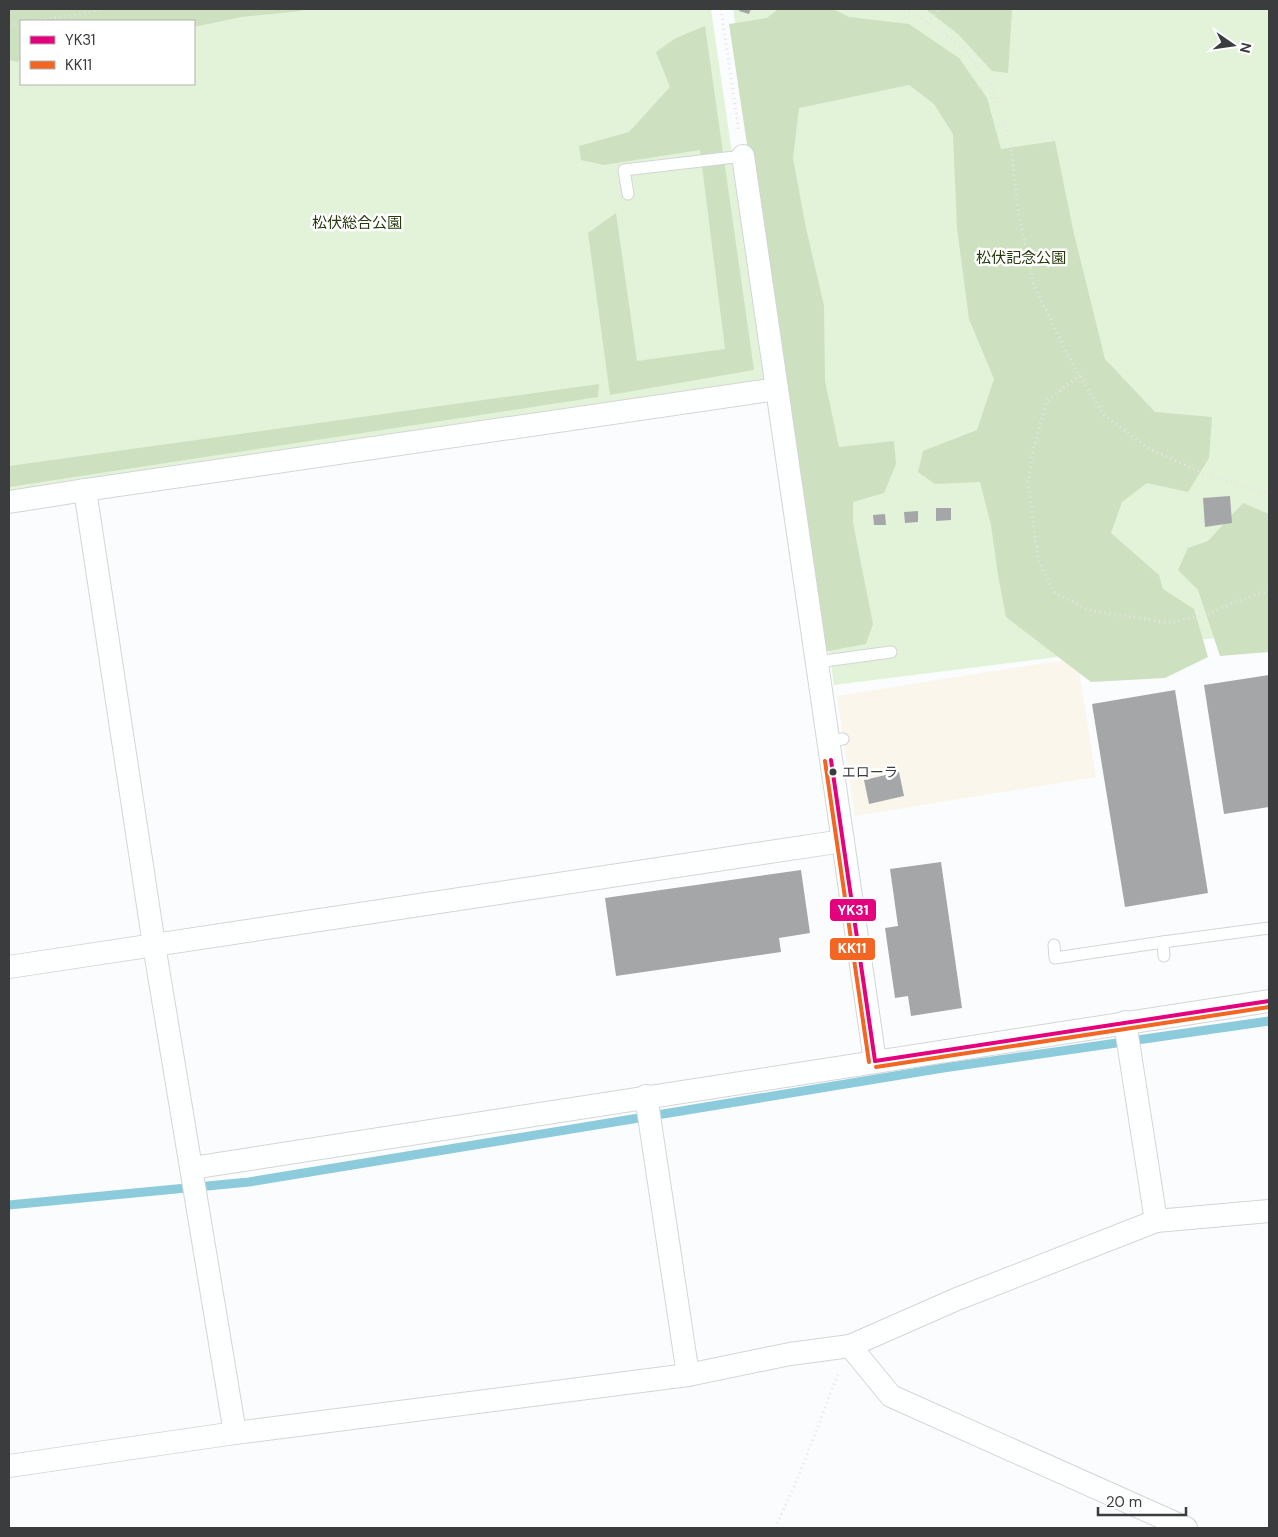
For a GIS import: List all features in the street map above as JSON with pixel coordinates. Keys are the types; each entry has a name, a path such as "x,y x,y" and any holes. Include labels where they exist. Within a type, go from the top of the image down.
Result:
{"street":[{"path":"743,156 817,662 836,740 843,841 875,1062"},
{"path":"9,502 776,388"},
{"path":"85,490 154,945 235,1433"},
{"path":"9,967 843,841"},
{"path":"192,1168 646,1096 1269,1001"},
{"path":"1125,1022 1156,1221"},
{"path":"646,1096 688,1375"},
{"path":"9,1466 235,1433 688,1375 790,1354 850,1346 957,1299 1156,1221 1269,1211"},
{"path":"850,1346 891,1396 1186,1528"}],"lane":[{"path":"628,194 624,170 743,156"},
{"path":"817,662 892,652"},
{"path":"1054,945 1055,958 1269,928"},
{"path":"1164,942 1164,956"}],"path":[{"path":"43,20 75,16 104,9"},
{"path":"721,9 743,156"},
{"path":"894,9 915,14 964,48 993,89 1010,140 1019,216 1034,286 1072,362 1104,415 1148,448 1203,473 1269,493"},
{"path":"927,22 940,9"},
{"path":"1080,375 1047,401 1034,446 1028,482 1038,559 1054,592 1088,610 1170,623 1211,614 1234,602 1269,591"},
{"path":"774,1528 798,1478 850,1346"}],"shaded area":[{"path":"1077,658 1096,777 855,816 837,696"}],"green space":[{"name":"松伏総合公園","path":"9,9 711,9 765,379 9,492"},
{"path":"9,9 304,9 241,17 195,27 195,20 20,20 20,60 17,62 9,60"},
{"name":"松伏記念公園","path":"733,9 1269,9 1269,633 1186,641 834,685"},
{"path":"778,9 833,9 849,17 909,24 959,58 987,98 1001,149 1055,141 1074,234 1105,359 1155,412 1212,417 1209,458 1188,492 1147,483 1122,502 1111,533 1159,575 1163,589 1194,609 1208,657 1165,678 1091,682 1006,617 991,525 980,482 935,484 918,472 923,451 977,430 994,379 969,319 957,228 953,134 934,104 909,85 799,108 793,158 806,228 824,306 825,381 839,447 894,441 896,464 884,493 853,502 853,523 873,624 866,644 823,652 729,24 767,18"},
{"path":"928,9 1012,9 1008,73 992,71 958,34 928,11"},
{"path":"705,26 754,370 610,395 588,233 616,213 637,361 725,349 700,150 604,165 581,160 579,146 629,132 670,87 656,52 676,38"},
{"path":"599,384 598,397 9,487 9,466"},
{"path":"1243,503 1269,514 1269,652 1220,656 1198,590 1178,570 1188,548 1208,541"}],"building":[{"path":"740,9 751,9 749,14 739,11"},
{"path":"1230,496 1232,523 1205,527 1203,498"},
{"path":"936,508 951,508 951,520 936,521"},
{"path":"918,511 918,522 905,523 904,512"},
{"path":"885,514 886,525 874,525 873,515"},
{"path":"1269,675 1269,807 1224,814 1204,685"},
{"path":"1175,690 1208,893 1125,907 1092,704"},
{"path":"899,772 904,796 869,804 864,780"},
{"path":"941,862 962,1008 911,1016 908,996 895,998 885,928 898,926 890,869"},
{"path":"801,870 810,933 779,938 781,952 616,976 605,898"}],"waterway":[{"path":"9,1205 249,1182 943,1068 1269,1021"}],"transit line":[{"name":"YK31","path":"831,760 875,1061"},
{"name":"KK11","path":"825,761 869,1062"},
{"name":"YK31","path":"875,1061 1269,1001"},
{"name":"KK11","path":"876,1067 1269,1007"}],"place":[{"name":"エローラ","path":"833,772"}]}
